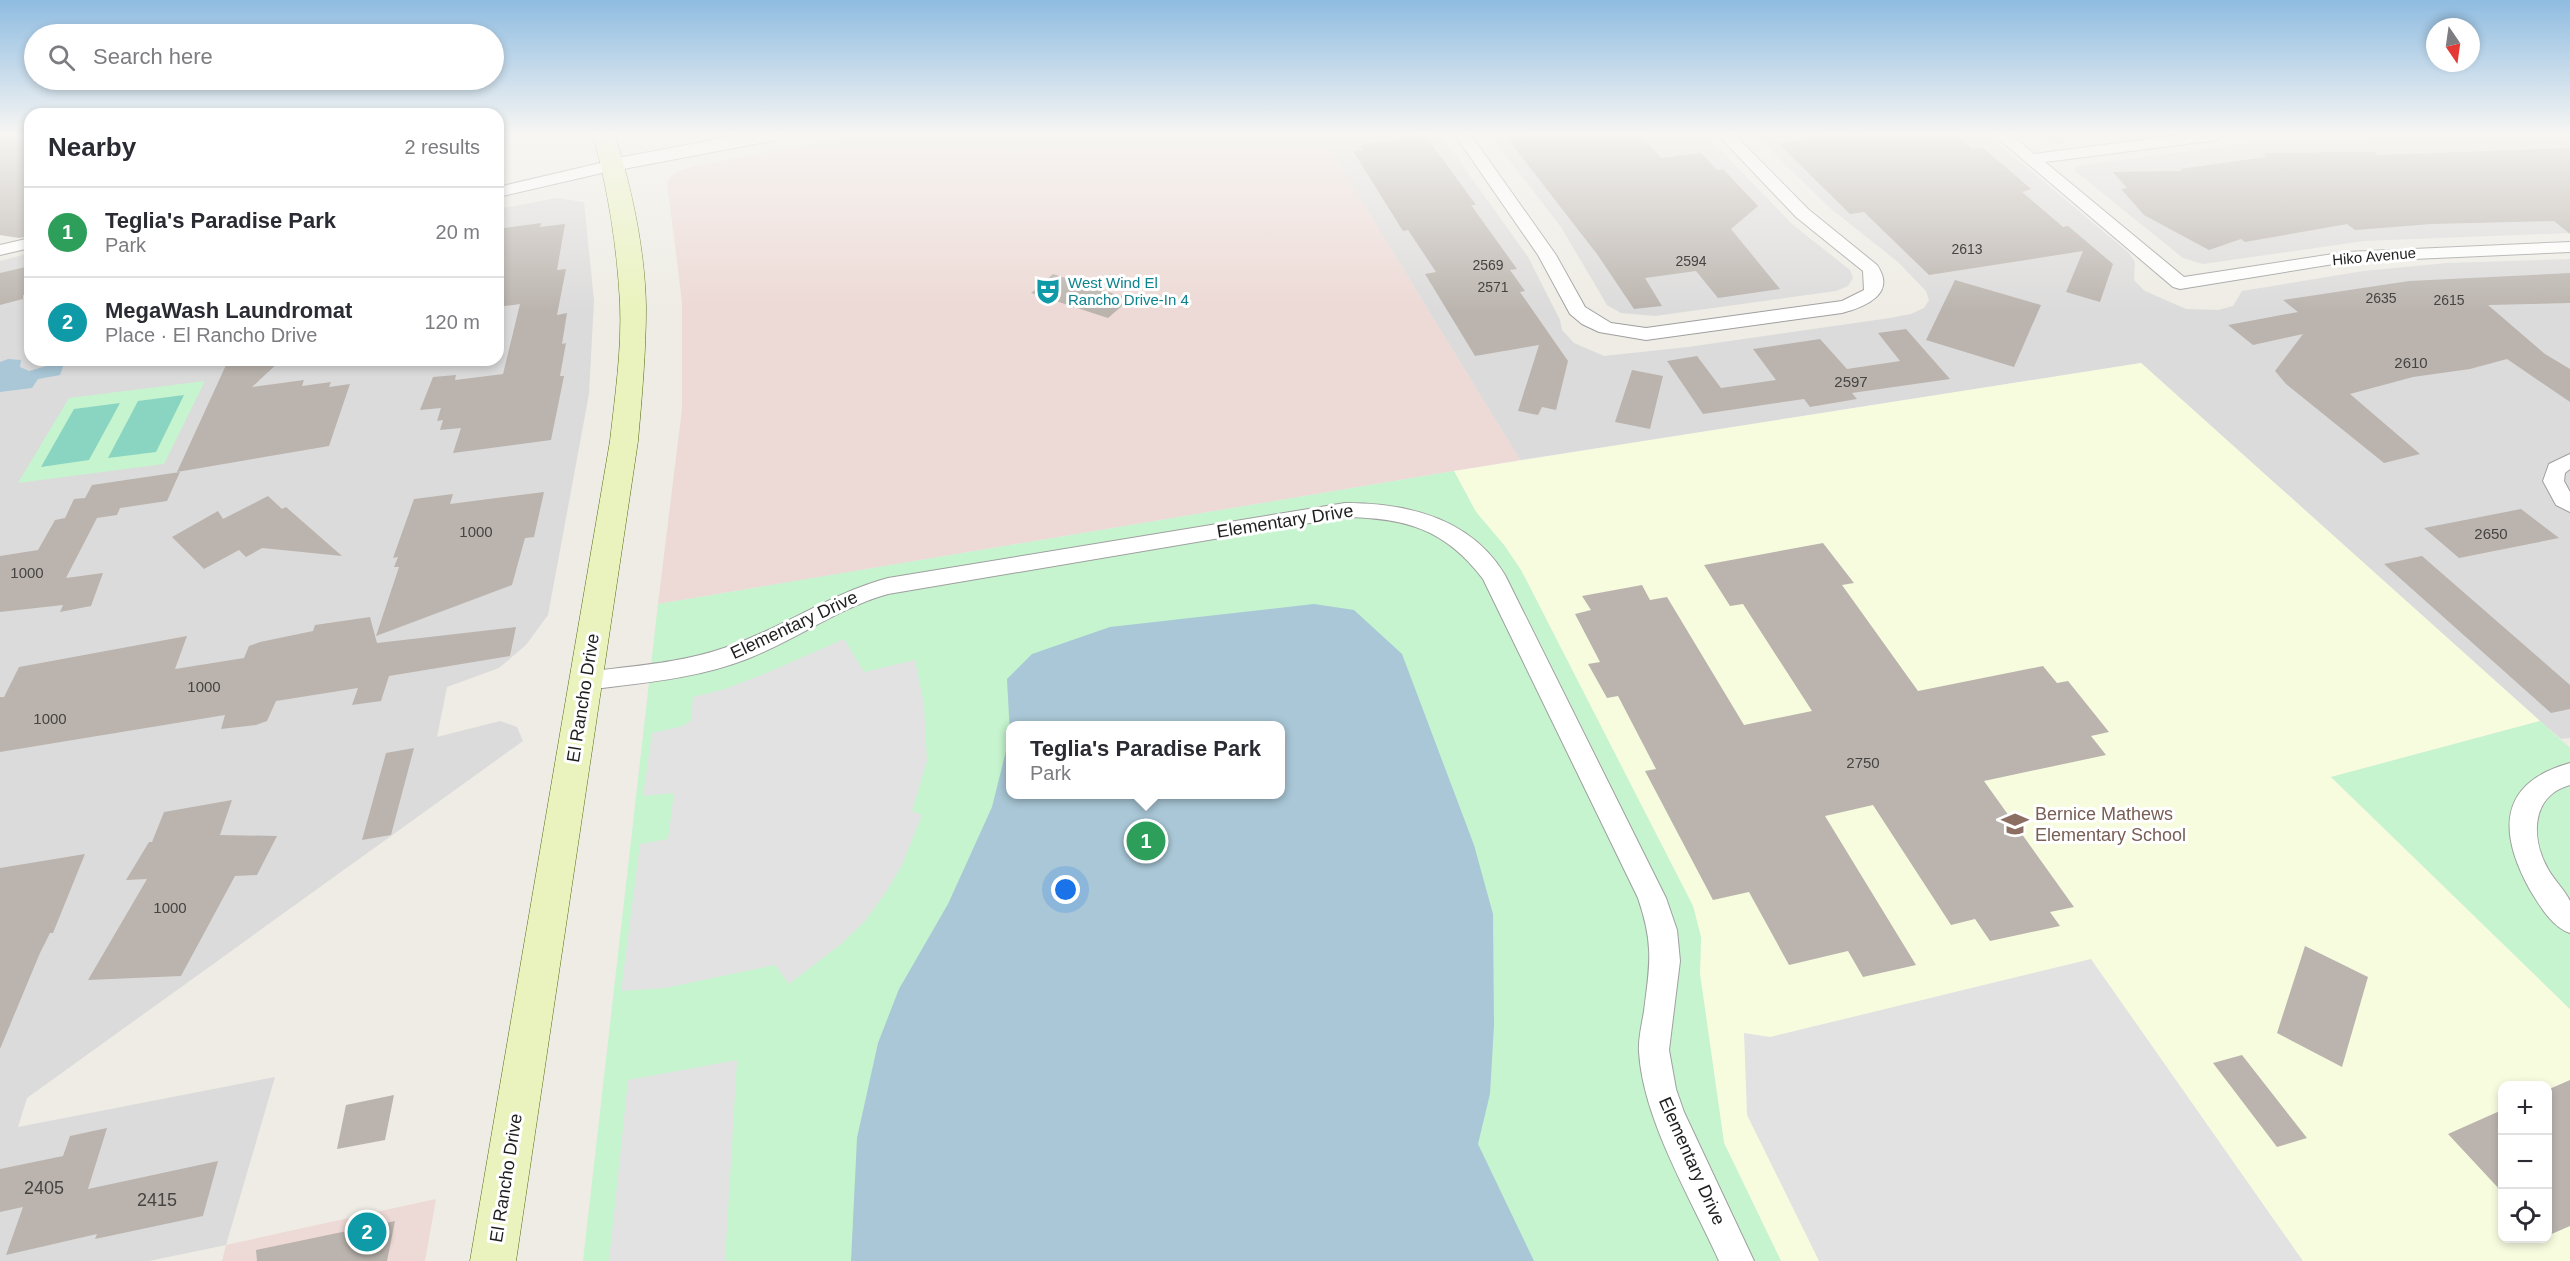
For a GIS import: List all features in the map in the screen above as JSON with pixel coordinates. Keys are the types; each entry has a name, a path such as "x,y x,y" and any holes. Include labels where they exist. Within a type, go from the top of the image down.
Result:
{"main road":[{"name":"El Rancho Drive","path":"493,1261 624,441 632,371 633,304 627,243 617,194"}],"street":[{"path":"1504,194 1547,255 1577,310 1589,320 1616,331 1646,334 1854,304 1867,297 1874,289 1875,280 1871,269 1802,213 1783,194"},
{"name":"Hiko Avenue","path":"2073,194 2180,283 2369,255 2570,247"},
{"path":"0,250 24,244"},
{"path":"2570,461 2556,467 2552,475 2553,486 2570,505"},
{"name":"Elementary Drive","path":"586,681 701,664 738,653 855,595 888,586 1345,510 1375,510 1431,523 1459,537 1480,557 1493,575 1653,898 1663,930 1665,961 1654,1050 1660,1089 1670,1116 1737,1261"},
{"path":"2570,774 2548,781 2532,796 2522,817 2521,827 2526,855 2542,886 2570,921"}],"shaded area":[{"path":"668,194 1357,194 1520,460 658,604 682,409 682,302"},
{"path":"1357,194 1483,194 1528,257 1560,320 1562,330 1574,343 1604,356 1688,347 1890,318 1911,314 1924,308 1929,300 1926,291 1898,262 1815,194 2058,194 2129,253 2135,262 2134,280 2145,291 2186,309 2218,310 2233,306 2242,291 2363,271 2447,263 2570,259 2570,738 2561,739 2540,721 2141,363 1520,460"},
{"path":"1535,194 1763,194 1792,224 1850,270 1853,278 1848,286 1836,291 1655,316 1621,313 1607,305 1561,227"},
{"path":"2103,194 2570,194 2570,233 2364,241 2203,264 2183,258"},
{"path":"557,198 584,202 594,300 589,394 548,615 526,645 499,668 447,687 437,737 500,721 517,727 523,741 27,1098 18,1127 275,1077 226,1245 149,1261 0,1261 0,261 24,255 24,366 504,366 504,208"},
{"name":"Bernice Mathews Elementary School","path":"2141,363 2540,721 2331,777 2570,1009 2570,1261 1781,1261 1724,1143 1700,974 1701,937 1693,906 1521,570 1504,545 1476,512 1454,471"},
{"path":"844,639 864,672 915,660 924,705 927,761 912,811 922,815 902,865 886,892 865,921 841,944 789,984 775,965 665,988 621,991 640,844 668,839 674,793 643,796 652,733 683,726 691,720 693,697 725,689"},
{"path":"2091,959 2303,1261 1819,1261 1747,1115 1744,1033 1770,1037"},
{"path":"737,1060 725,1261 609,1261 628,1080"},
{"path":"436,1199 425,1261 222,1261 226,1245"}],"green space":[{"path":"205,381 164,464 18,483 69,398"},
{"path":"184,395 156,452 108,458 138,401"},
{"path":"120,403 89,460 41,467 74,409"},
{"path":"1454,471 1476,512 1504,545 1521,570 1693,906 1701,937 1700,974 1724,1143 1781,1261 583,1261 658,604"},
{"path":"2540,721 2570,748 2570,1009 2331,777"}],"water":[{"path":"8,359 21,360 20,367 29,371 47,366 63,366 60,375 38,379 32,388 0,392 0,362"},
{"path":"1314,604 1354,610 1402,654 1474,845 1493,914 1494,1025 1490,1094 1478,1144 1534,1261 851,1261 857,1138 878,1043 899,989 948,904 992,807 1006,751 1006,799 1285,799 1285,721 1009,721 1007,679 1032,654 1110,627"}],"building":[{"path":"0,194 24,194 24,237 0,235"},
{"path":"1380,194 1468,194 1476,205 1471,205 1517,269 1510,270 1525,291 1520,292 1568,361 1556,410 1542,407 1538,415 1518,411 1539,345 1475,356 1425,274 1436,272 1408,230 1403,231"},
{"path":"1550,194 1747,194 1758,206 1731,229 1780,289 1718,298 1696,271 1645,278 1662,306 1634,309 1597,254"},
{"path":"1830,194 2024,194 2063,227 2068,226 2113,264 2100,302 2066,292 2083,251 1929,275 1864,212 1850,214"},
{"path":"2125,194 2570,194 2570,234 2554,221 2431,224 2355,230 2347,224 2245,242 2241,239 2209,250 2144,215"},
{"path":"541,223 540,227 565,224 557,270 566,269 557,315 567,313 562,344 566,343 560,376 564,376 551,440 453,453 461,428 440,430 443,420 437,421 441,408 420,410 433,377 456,375 455,380 503,374 520,304 504,306 504,228"},
{"path":"24,267 23,299 0,305 0,273"},
{"path":"2570,273 2570,303 2488,305 2545,354 2570,369 2570,402 2507,359 2470,369 2413,377 2350,394 2420,454 2384,463 2286,384 2275,371 2303,334 2253,345 2228,325 2298,312 2283,300 2409,281"},
{"path":"1053,274 1130,299 1108,318 1031,293"},
{"path":"1955,280 2041,305 2014,367 1926,340"},
{"path":"1906,329 1950,379 1852,393 1857,399 1810,407 1804,399 1703,414 1667,361 1697,356 1721,388 1776,380 1753,349 1820,339 1847,369 1900,361 1878,333"},
{"path":"226,366 275,366 252,387 304,380 302,386 331,382 329,387 350,384 329,446 177,472"},
{"path":"1632,370 1663,376 1650,429 1615,422"},
{"path":"180,472 167,501 120,508 117,515 97,518 66,578 103,573 91,606 60,612 63,605 0,612 0,556 38,550 55,520 65,518 74,499 85,498 92,485"},
{"path":"544,492 534,537 525,538 512,585 376,636 399,567 394,567 398,557 393,558 414,499 453,494 450,504"},
{"path":"268,496 282,509 286,507 342,556 262,548 246,557 239,550 204,569 172,537 218,511 223,519"},
{"path":"2521,509 2559,538 2459,558 2424,528"},
{"path":"1823,543 1854,583 1842,585 1918,691 2043,666 2057,683 2068,681 2109,732 2091,736 2106,755 1984,781 2074,907 2050,912 2060,926 1990,941 1975,919 1951,925 1873,805 1825,816 1916,965 1863,977 1848,951 1789,965 1749,892 1713,900 1645,771 1656,769 1618,696 1607,698 1588,664 1600,662 1575,614 1591,610 1582,596 1642,585 1650,600 1667,597 1744,725 1812,711 1743,604 1730,606 1704,565"},
{"path":"2422,556 2570,685 2570,709 2551,713 2384,564"},
{"path":"370,617 377,643 516,627 510,656 389,676 381,701 352,705 358,688 276,701 267,721 256,725 221,729 225,715 0,752 0,697 4,697 19,667 187,636 175,669 244,658 249,646 260,642 313,631 315,625"},
{"path":"414,748 391,835 362,840 386,753"},
{"path":"232,800 220,835 277,836 257,875 235,876 181,976 88,980 147,879 126,880 149,842 152,842 164,812"},
{"path":"85,854 53,933 50,933 40,953 0,1049 0,868"},
{"path":"2305,946 2368,977 2342,1067 2277,1033"},
{"path":"2242,1055 2307,1138 2277,1147 2213,1063"},
{"path":"2570,1080 2570,1226 2552,1234 2552,1135 2552,1088"},
{"path":"394,1095 385,1140 337,1149 346,1105"},
{"path":"2498,1112 2498,1188 2448,1134"},
{"path":"107,1128 88,1189 218,1161 203,1216 95,1239 97,1234 6,1255 23,1207 0,1212 0,1169 63,1156 70,1136"},
{"path":"395,1221 387,1261 257,1261 256,1250"}],"place":[{"name":"West Wind El Rancho Drive-In 4","path":"1048,291"},
{"name":"Bernice Mathews Elementary School","path":"2015,824"},
{"name":"Teglia's Paradise Park","path":"1146,841"},
{"name":"MegaWash Laundromat","path":"367,1232"}]}
